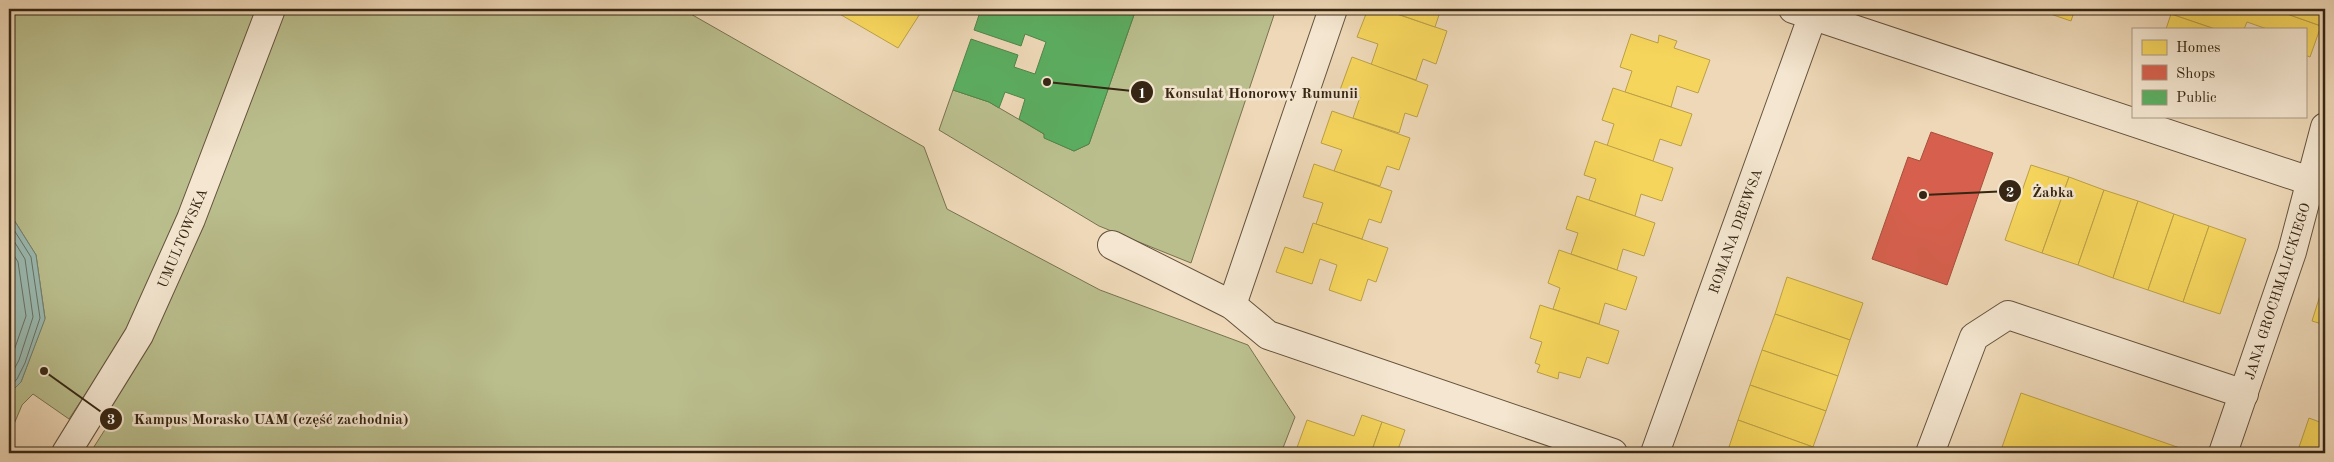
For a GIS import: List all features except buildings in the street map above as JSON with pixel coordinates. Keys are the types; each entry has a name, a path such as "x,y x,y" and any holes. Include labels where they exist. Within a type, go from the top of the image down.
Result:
{"street":[{"name":"UMULTOWSKA","path":"66,453 139,335 191,219 271,9"},
{"path":"1232,306 1333,9"},
{"path":"1807,11 2318,183"},
{"name":"ROMANA DREWSA","path":"1654,453 1807,11"},
{"name":"JANA GROCHMALICKIEGO","path":"2223,453 2292,252 2318,183 2325,127"},
{"path":"1112,245 1232,306 1268,335 1613,453"},
{"path":"1930,453 1974,337 2008,315 2244,394"}],"green space":[{"path":"9,9 682,9 924,147 947,209 1100,290 1248,345 1295,417 1281,453 90,453 106,428 94,381 69,419 33,394 22,405 9,436 9,394 21,382 45,318 36,255 9,212"},
{"path":"1136,9 1276,9 1191,263 1099,226 939,130 953,90 989,102 1044,134 1045,138 1074,151 1089,144"}],"water":[{"path":"9,212 36,255 45,319 21,382 9,394"}],"place":[{"name":"Konsulat Honorowy Rumunii","path":"1047,82"},
{"name":"Żabka","path":"1923,195"},
{"name":"Kampus Morasko UAM (część zachodnia)","path":"44,371"}]}
